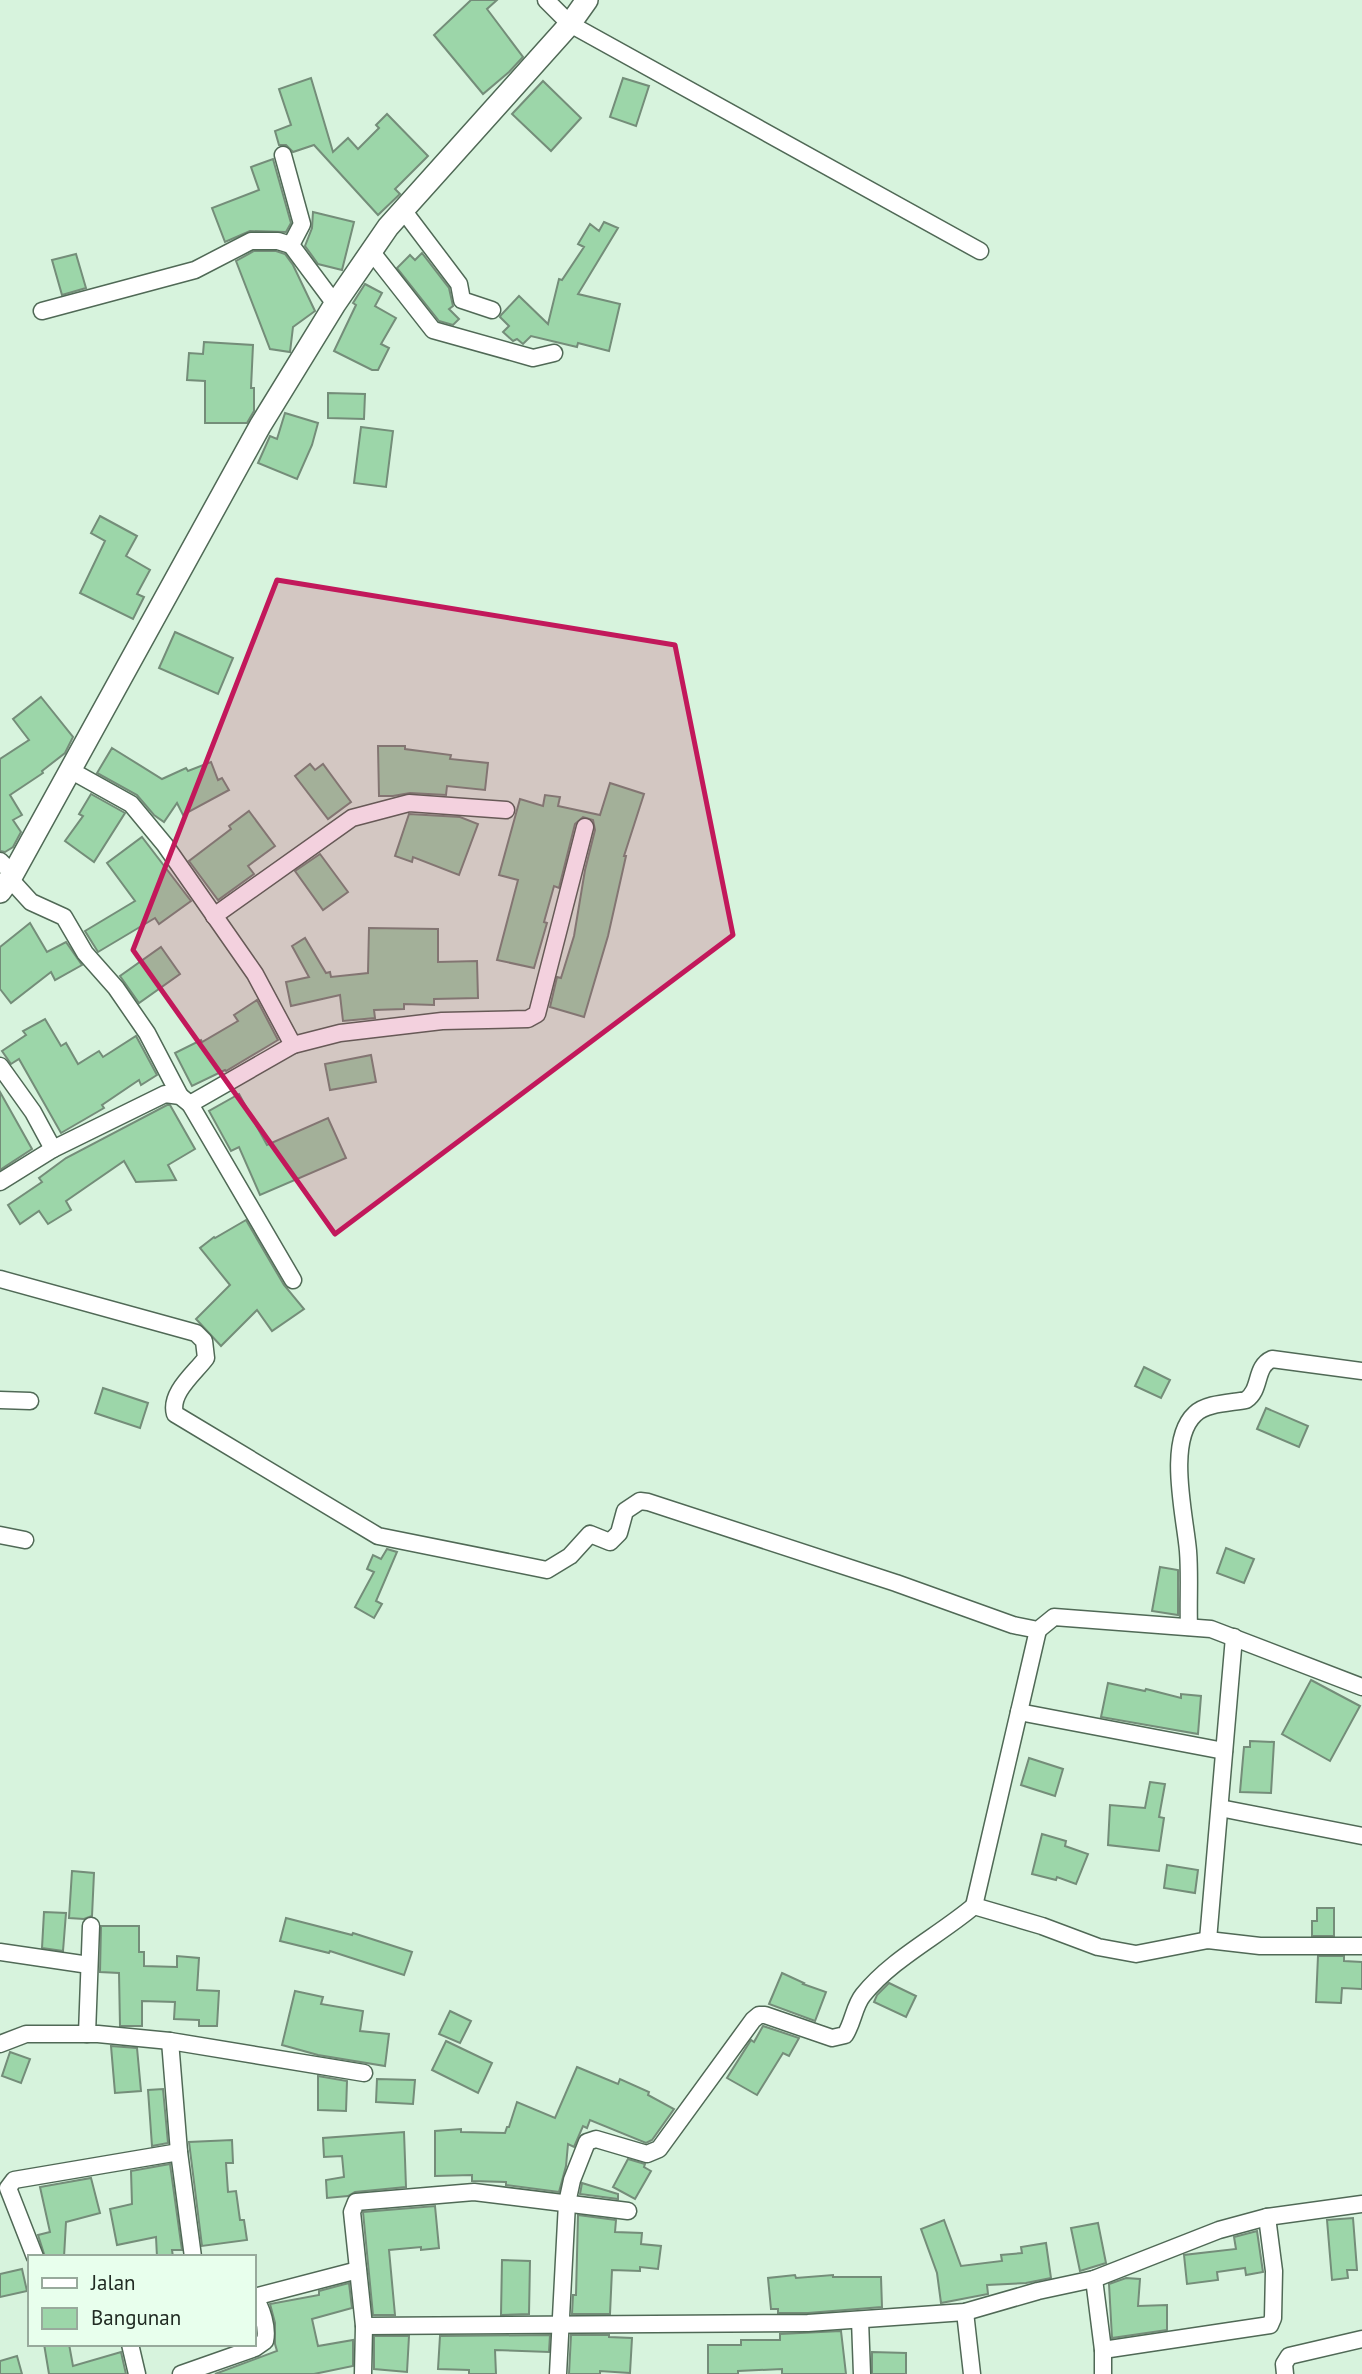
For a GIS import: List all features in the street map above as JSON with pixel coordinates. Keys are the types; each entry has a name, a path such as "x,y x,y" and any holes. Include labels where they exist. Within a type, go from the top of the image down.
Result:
{"street":[{"path":"546,0 570,24 980,251"},
{"path":"293,1280 147,1033 116,988 85,953 64,917 31,902 6,877 70,770 260,426 335,304 403,210 570,24 587,0"},
{"path":"283,155 302,224 292,245"},
{"path":"403,210 459,284 462,300 492,310"},
{"path":"42,311 195,270 251,241 278,240 292,245 335,304"},
{"path":"371,251 433,330 533,358 554,353"},
{"path":"70,770 131,804 164,845 255,974 293,1045"},
{"path":"214,916 352,818 410,803 506,810"},
{"path":"0,1182 53,1149 164,1094 185,1100 293,1045 340,1032 442,1021 528,1018 537,1014 585,827"},
{"path":"0,1066 33,1112 53,1149"},
{"path":"0,1279 196,1333 204,1341 206,1358 176,1395 172,1405 175,1414 378,1536 547,1570 570,1556 590,1534 610,1542 618,1533 625,1511 640,1502 648,1502 1013,1625 1038,1630"},
{"path":"1189,1627 1188,1551 1178,1469 1184,1431 1191,1419 1202,1409 1246,1400 1252,1396 1263,1365 1272,1359 1362,1371"},
{"path":"0,1400 30,1401"},
{"path":"0,1535 25,1540"},
{"path":"558,2374 567,2203 572,2180 587,2142 596,2139 647,2154 654,2152 679,2123 752,2020 759,2015 765,2015 832,2038 845,2035 861,1997 901,1957 951,1925 974,1906 1038,1630 1054,1617 1211,1629 1362,1687"},
{"path":"1208,1940 1234,1637"},
{"path":"1019,1712 1224,1751"},
{"path":"1220,1808 1362,1836"},
{"path":"974,1906 1042,1926 1098,1947 1136,1954 1208,1940 1260,1946 1362,1946"},
{"path":"87,2034 91,1926"},
{"path":"0,1952 89,1965"},
{"path":"0,2044 26,2034 87,2034 170,2041 364,2073"},
{"path":"170,2041 179,2151 193,2255"},
{"path":"34,2255 8,2189 14,2180 179,2151"},
{"path":"363,2374 364,2326 352,2212 353,2206 360,2201 474,2192 628,2211"},
{"path":"364,2326 808,2323 965,2312 1038,2291 1094,2279 1219,2230 1267,2217 1362,2204"},
{"path":"1103,2350 1270,2325 1273,2318 1273,2271 1267,2217"},
{"path":"256,2296 358,2270"},
{"path":"1094,2279 1103,2350 1103,2374"},
{"path":"181,2374 255,2348 265,2341 267,2333 256,2300"},
{"path":"965,2312 972,2374"},
{"path":"860,2320 862,2374"},
{"path":"1285,2374 1284,2364 1289,2356 1362,2339"},
{"path":"130,2346 137,2374"}],"highlighted area":[{"path":"277,580 675,645 733,935 335,1234 133,950"}],"building":[{"path":"471,0 497,0 487,9 523,57 483,94 434,35"},
{"path":"311,78 333,152 348,138 358,149 379,128 376,125 387,114 428,156 395,189 400,194 378,215 314,145 293,152 286,145 279,145 275,131 291,125 279,89"},
{"path":"623,78 649,86 636,126 610,117"},
{"path":"543,81 581,118 551,151 512,114"},
{"path":"273,159 291,223 286,232 250,231 225,242 212,208 259,190 251,167"},
{"path":"313,212 354,222 342,270 318,264 305,246 312,228"},
{"path":"604,222 618,228 578,294 620,304 609,351 578,343 577,347 531,336 523,344 517,339 513,341 503,332 509,326 501,315 519,296 548,324 559,279 562,280 584,247 578,244 590,224 599,231"},
{"path":"254,251 276,251 285,254 315,311 293,327 290,352 270,349 236,261"},
{"path":"422,253 449,288 453,306 449,309 459,319 453,325 439,321 397,268 410,255 415,260"},
{"path":"76,254 86,288 62,295 52,260"},
{"path":"365,284 382,293 375,306 396,318 381,344 389,348 378,370 372,370 334,351 356,305 353,303"},
{"path":"204,342 253,345 251,388 254,388 254,411 247,423 205,423 205,381 187,380 189,353 203,354"},
{"path":"328,393 365,394 364,419 328,418"},
{"path":"285,413 318,423 312,445 297,479 258,463 270,436 277,439"},
{"path":"361,427 393,431 386,487 354,483"},
{"path":"100,516 137,536 126,556 150,570 137,594 144,597 133,619 80,593 105,541 91,533"},
{"path":"175,632 233,658 218,694 159,668"},
{"path":"41,697 73,737 65,753 42,771 43,773 10,795 22,815 13,820 21,832 13,847 5,852 0,851 0,759 29,740 13,719"},
{"path":"378,746 405,746 405,749 451,755 450,759 488,763 485,790 447,786 446,795 410,793 379,796"},
{"path":"112,748 162,779 186,768 188,771 211,762 218,780 222,778 229,790 183,815 177,803 164,822 154,815 137,795 97,773"},
{"path":"310,764 315,770 323,764 351,802 328,819 295,776"},
{"path":"610,783 644,794 624,856 608,936 584,1017 550,1007 557,977 561,978 574,936 595,830 593,820 583,817 575,824 559,888 554,886 534,968 497,960 518,880 499,875 520,799 543,806 545,795 560,797 558,806 600,815"},
{"path":"91,794 125,813 94,862 65,841 83,816 79,814"},
{"path":"249,811 275,846 248,866 254,874 218,900 189,861 231,829 229,826"},
{"path":"409,814 460,817 478,824 459,875 413,857 412,862 395,856"},
{"path":"142,837 191,901 159,924 155,918 98,952 85,931 135,901 107,863"},
{"path":"320,854 348,892 323,910 295,871"},
{"path":"30,923 47,952 66,942 82,965 55,980 51,972 11,1003 0,989 0,947"},
{"path":"369,928 438,929 438,962 477,961 478,998 434,999 434,1005 404,1004 404,1009 374,1010 375,1018 343,1021 340,995 291,1006 286,982 309,977 292,946 305,938 331,977 368,973"},
{"path":"161,947 180,974 139,1003 120,976"},
{"path":"257,1000 278,1040 226,1071 192,1086 175,1053 201,1040 202,1042 238,1021 234,1015"},
{"path":"45,1019 61,1046 66,1043 78,1064 99,1051 103,1057 136,1036 157,1075 141,1085 139,1080 102,1105 104,1108 61,1133 19,1059 11,1064 2,1051 26,1035 23,1031"},
{"path":"371,1055 376,1082 330,1090 325,1064"},
{"path":"0,1092 32,1149 0,1170"},
{"path":"239,1094 267,1145 328,1118 346,1158 260,1195 239,1147 231,1151 209,1111"},
{"path":"170,1105 195,1149 168,1165 176,1180 136,1182 124,1161 66,1201 71,1210 48,1224 39,1211 20,1224 8,1205 42,1182 39,1178 66,1158"},
{"path":"246,1220 284,1285 304,1309 272,1331 257,1310 221,1346 196,1319 230,1285 200,1248 214,1237"},
{"path":"1144,1367 1170,1380 1161,1398 1135,1386"},
{"path":"103,1388 148,1403 140,1428 95,1413"},
{"path":"1266,1408 1308,1426 1299,1447 1257,1429"},
{"path":"1226,1548 1254,1559 1244,1583 1217,1573"},
{"path":"387,1549 397,1552 376,1601 382,1604 374,1618 355,1607 374,1572 367,1569 373,1555 381,1559"},
{"path":"1160,1567 1178,1570 1178,1615 1152,1611"},
{"path":"1311,1680 1360,1706 1330,1761 1282,1734"},
{"path":"1108,1683 1181,1698 1181,1694 1201,1696 1198,1734 1101,1717"},
{"path":"1250,1741 1274,1742 1271,1793 1240,1792 1244,1747 1250,1747"},
{"path":"1029,1758 1063,1769 1055,1796 1021,1785"},
{"path":"1150,1782 1165,1784 1159,1817 1164,1818 1159,1851 1108,1845 1110,1805 1145,1808"},
{"path":"1042,1834 1066,1841 1065,1846 1088,1854 1076,1884 1057,1877 1056,1880 1032,1874"},
{"path":"1167,1865 1198,1870 1195,1893 1164,1888"},
{"path":"72,1871 94,1873 92,1916 84,1919 69,1918"},
{"path":"1317,1908 1334,1908 1334,1936 1312,1936 1312,1921 1317,1921"},
{"path":"44,1912 66,1913 63,1951 42,1948"},
{"path":"286,1918 352,1935 353,1933 412,1952 404,1975 330,1951 329,1953 280,1941"},
{"path":"101,1926 139,1926 139,1952 144,1952 144,1966 177,1967 177,1956 199,1958 197,1990 219,1991 217,2026 199,2026 199,2020 174,2019 175,2002 142,2001 142,2026 120,2026 119,1973 100,1972"},
{"path":"1318,1956 1344,1956 1344,1961 1362,1962 1362,1989 1342,1988 1341,2003 1316,2002"},
{"path":"782,1973 826,1992 815,2021 769,2004"},
{"path":"889,1983 916,1996 906,2017 874,2002"},
{"path":"295,1991 323,1997 321,2004 363,2011 360,2031 389,2034 385,2066 318,2055 282,2045"},
{"path":"450,2011 471,2021 460,2043 439,2034"},
{"path":"763,2026 799,2038 789,2056 783,2053 757,2095 727,2078"},
{"path":"446,2041 492,2063 478,2093 432,2070"},
{"path":"111,2046 137,2048 141,2091 115,2093"},
{"path":"10,2052 30,2059 21,2083 2,2076"},
{"path":"577,2067 618,2084 620,2079 649,2092 648,2095 674,2109 652,2140 646,2143 590,2120 587,2128 583,2126 574,2147 568,2144 559,2192 506,2185 506,2182 472,2181 472,2175 435,2176 435,2131 461,2129 461,2132 505,2133 517,2102 555,2118"},
{"path":"318,2076 347,2081 346,2111 318,2110"},
{"path":"377,2079 415,2080 413,2104 376,2102"},
{"path":"163,2089 168,2143 152,2146 148,2090"},
{"path":"404,2132 406,2187 327,2198 326,2180 344,2177 342,2156 324,2157 323,2138"},
{"path":"232,2140 233,2163 226,2163 228,2192 236,2191 240,2220 244,2220 247,2240 202,2246 189,2142"},
{"path":"628,2159 645,2164 644,2167 651,2171 635,2199 613,2187"},
{"path":"170,2164 182,2250 172,2250 173,2255 157,2255 156,2237 117,2245 110,2209 132,2204 131,2171"},
{"path":"91,2178 100,2213 66,2222 64,2255 44,2255 38,2235 50,2232 40,2187"},
{"path":"582,2183 618,2194 618,2199 580,2194"},
{"path":"435,2206 439,2248 389,2250 395,2315 373,2315 363,2212"},
{"path":"578,2215 616,2220 615,2232 642,2233 641,2244 661,2246 658,2269 640,2267 640,2271 612,2270 610,2314 572,2314 573,2295 576,2295"},
{"path":"1353,2218 1357,2270 1347,2270 1348,2278 1332,2280 1327,2220"},
{"path":"944,2220 961,2266 1002,2261 1001,2255 1022,2253 1021,2247 1046,2243 1051,2278 1026,2283 987,2285 988,2294 941,2303 937,2273 921,2229"},
{"path":"1098,2223 1106,2263 1080,2271 1071,2228"},
{"path":"1257,2231 1263,2272 1246,2275 1245,2268 1217,2272 1218,2280 1187,2284 1184,2255 1236,2249 1234,2237"},
{"path":"502,2260 530,2261 529,2314 501,2315"},
{"path":"22,2269 27,2291 0,2297 0,2274"},
{"path":"795,2275 796,2278 833,2275 881,2277 882,2307 778,2313 778,2309 771,2309 768,2278"},
{"path":"1126,2278 1140,2279 1138,2306 1167,2305 1167,2330 1112,2338 1109,2284"},
{"path":"349,2283 352,2308 312,2319 318,2346 353,2340 353,2366 314,2374 215,2374 277,2351 275,2323 270,2304 319,2295 319,2291"},
{"path":"841,2331 846,2374 782,2374 782,2369 708,2374 708,2345 741,2345 741,2340 780,2340 780,2334"},
{"path":"550,2335 549,2352 495,2350 496,2374 469,2374 469,2370 438,2369 440,2336"},
{"path":"571,2335 632,2338 630,2373 600,2371 600,2374 569,2374"},
{"path":"374,2336 409,2336 407,2372 374,2369"},
{"path":"44,2346 69,2346 73,2366 121,2352 126,2374 49,2374"},
{"path":"872,2352 906,2353 906,2374 872,2374"},
{"path":"17,2356 22,2374 0,2374 0,2361"}]}
